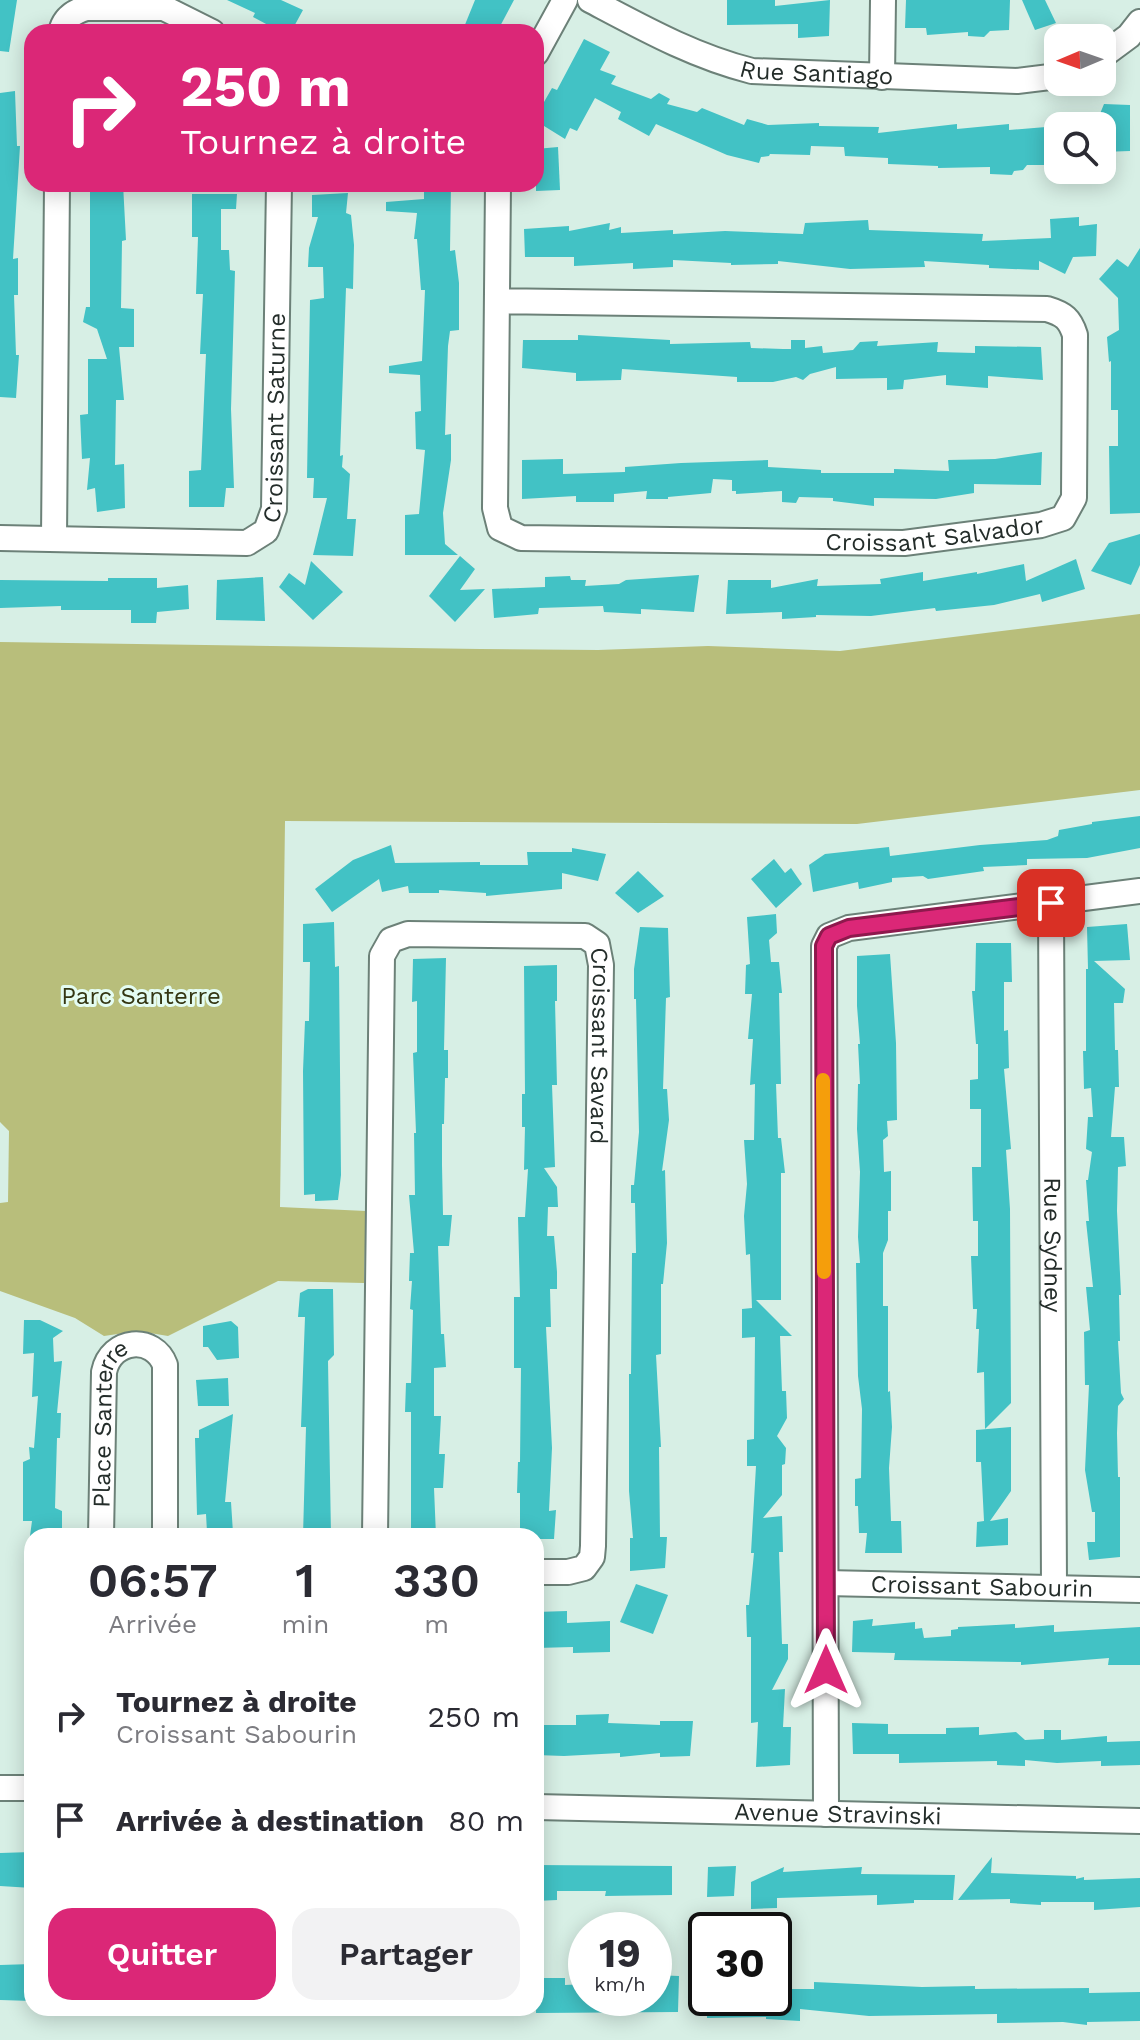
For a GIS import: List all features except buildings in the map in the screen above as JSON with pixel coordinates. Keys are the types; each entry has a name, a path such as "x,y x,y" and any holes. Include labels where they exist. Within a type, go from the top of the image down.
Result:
{"street":[{"path":"544,38 565,0"},
{"name":"Rue Santiago","path":"590,0 679,47 716,62 780,74 1017,81 1044,78"},
{"path":"882,77 883,0"},
{"path":"64,24 73,12 86,8 164,8 196,24"},
{"path":"1116,46 1140,22"},
{"path":"54,538 57,192"},
{"name":"Croissant Saturne","path":"0,538 247,543 266,531 274,509 279,192"},
{"name":"Croissant Salvador","path":"498,192 495,508 500,528 521,538 904,543 1041,525 1063,518 1074,498 1075,335 1070,321 1060,313 1047,309 499,301"},
{"path":"826,1814 824,946 829,936 849,928 1140,891"},
{"name":"Rue Sydney","path":"1051,903 1054,1587"},
{"name":"Croissant Savard","path":"375,1528 382,956 391,940 408,934 585,936 597,944 601,965 593,1546 592,1557 584,1568 544,1572"},
{"name":"Place Santerre","path":"101,1528 104,1372 111,1354 121,1347 133,1345 151,1349 163,1359 165,1365 165,1528"},
{"name":"Croissant Sabourin","path":"826,1583 1140,1590"},
{"path":"0,1788 24,1788"},
{"name":"Avenue Stravinski","path":"544,1807 1140,1821"}],"green space":[{"name":"Parc Santerre","path":"1140,614 1140,790 857,824 285,821 280,1207 366,1211 364,1283 278,1281 168,1336 138,1331 104,1336 75,1318 0,1291 0,1203 8,1202 9,1131 0,1122 0,642 598,650 708,646 840,651"}],"slow traffic":[{"path":"823,1080 824,1272"}],"route":[{"path":"826,1670 824,946 829,936 838,930 1051,903"}]}
